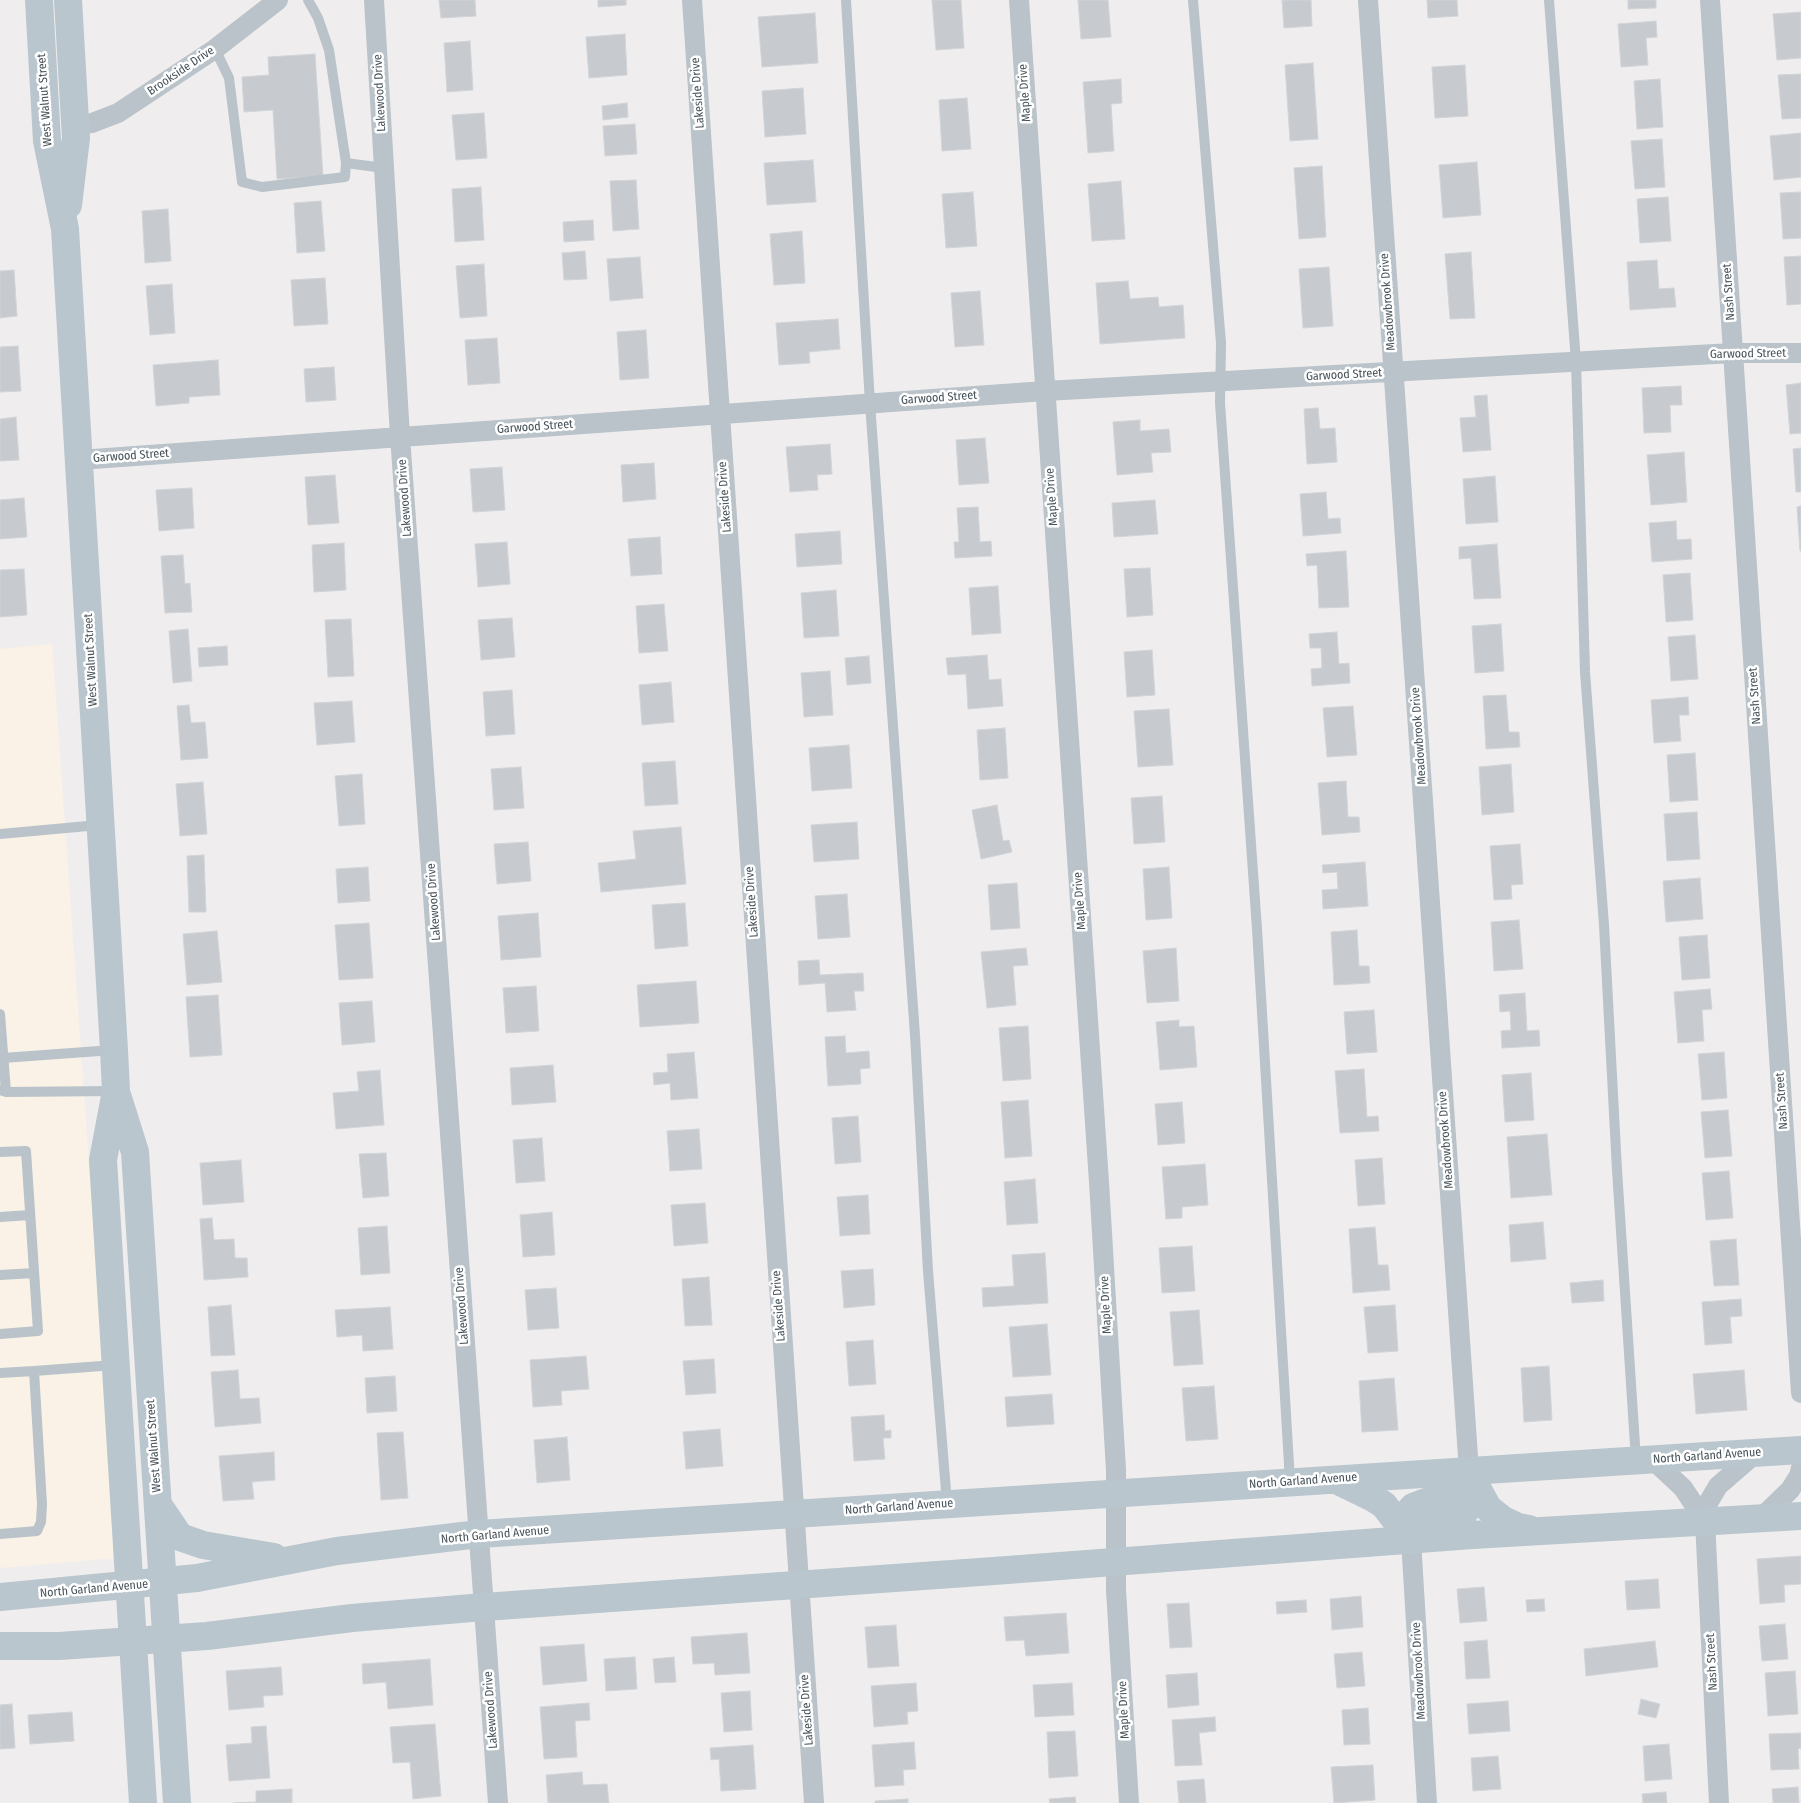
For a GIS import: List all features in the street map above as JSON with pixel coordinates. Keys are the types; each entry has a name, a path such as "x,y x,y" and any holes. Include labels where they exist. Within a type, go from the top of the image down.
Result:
{"main road":[{"name":"West Walnut Street","path":"39,0 47,141 65,229 114,1050 116,1091 103,1160 144,1803"},
{"name":"West Walnut Street","path":"65,229 76,138 68,0"},
{"name":"West Walnut Street","path":"116,1091 135,1152 168,1639 177,1803"},
{"name":"North Garland Avenue","path":"0,1597 197,1578 337,1551 479,1534 1801,1450"},
{"path":"1411,1540 1407,1524 1407,1514 1413,1507 1440,1497 1469,1471 1488,1508 1503,1520 1518,1527 1538,1531"},
{"path":"1335,1479 1384,1505 1411,1540"},
{"path":"158,1505 180,1537 203,1545 293,1560"},
{"path":"0,1646 59,1646 134,1642 206,1636 352,1618 484,1607 1538,1531 1801,1516"}],"street":[{"name":"Brookside Drive","path":"76,126 92,123 118,113 215,49 278,0"},
{"name":"Lakewood Drive","path":"374,0 400,436 498,1803"},
{"name":"Lakeside Drive","path":"692,0 814,1803"},
{"name":"Maple Drive","path":"1019,0 1098,1162 1118,1493 1116,1562 1129,1803"},
{"name":"Meadowbrook Drive","path":"1368,0 1469,1471"},
{"name":"Nash Street","path":"1710,0 1801,1393"},
{"name":"Garwood Street","path":"78,460 1045,391 1733,353 1801,354"},
{"name":"Nash Street","path":"1719,1803 1705,1522 1708,1503 1718,1486 1756,1453"},
{"path":"1645,1460 1683,1488 1705,1522"},
{"path":"1760,1518 1790,1490 1799,1476 1801,1468"},
{"name":"Meadowbrook Drive","path":"1411,1540 1427,1803"}],"lane":[{"path":"215,49 229,78 242,182 262,187 345,177 346,163 330,50 318,18 308,0"},
{"path":"846,0 870,403 914,1026 928,1271 947,1504"},
{"path":"1193,0 1221,343 1220,413 1256,920 1290,1482"},
{"path":"1548,0 1576,362 1585,672 1604,925 1617,1170 1645,1460"},
{"path":"346,163 384,168"},
{"path":"0,834 100,825"},
{"path":"0,1014 3,1091 116,1091"},
{"path":"2,1059 114,1050"},
{"path":"0,1152 26,1151 38,1331 0,1334"},
{"path":"0,1217 30,1215"},
{"path":"0,1275 34,1273"},
{"path":"0,1373 116,1365"},
{"path":"0,1534 36,1531 41,1522 42,1504 34,1371"}],"shaded area":[{"path":"52,644 117,1558 0,1568 0,649"}],"building":[{"path":"439,0 475,0 476,16 441,18"},
{"path":"598,0 626,0 626,5 598,7"},
{"path":"932,0 961,0 964,48 936,50"},
{"path":"1078,0 1108,0 1111,37 1081,39"},
{"path":"1282,0 1311,0 1312,26 1284,28"},
{"path":"1427,0 1457,0 1458,16 1428,18"},
{"path":"1628,0 1656,0 1656,8 1628,9"},
{"path":"1801,12 1801,58 1777,60 1773,14"},
{"path":"815,13 818,63 762,67 758,17"},
{"path":"1656,21 1657,37 1646,38 1648,65 1621,67 1618,24"},
{"path":"625,34 627,75 589,78 586,37"},
{"path":"470,41 473,90 447,92 444,43"},
{"path":"315,54 323,176 277,179 273,110 244,112 242,77 269,75 268,57"},
{"path":"1313,63 1318,139 1290,141 1285,65"},
{"path":"1465,65 1468,116 1435,118 1432,67"},
{"path":"1801,74 1801,118 1782,119 1778,75"},
{"path":"1121,79 1122,103 1111,104 1114,151 1088,153 1083,82"},
{"path":"1660,79 1663,127 1637,129 1634,81"},
{"path":"803,88 806,134 765,137 762,91"},
{"path":"967,98 971,149 942,151 939,100"},
{"path":"627,103 628,117 603,120 602,106"},
{"path":"484,113 487,158 456,160 452,115"},
{"path":"635,124 637,154 605,156 603,126"},
{"path":"1801,133 1801,177 1774,180 1770,136"},
{"path":"1662,139 1665,187 1635,189 1631,141"},
{"path":"813,160 816,202 767,205 764,163"},
{"path":"1477,162 1481,215 1443,218 1439,165"},
{"path":"1322,166 1326,237 1299,239 1294,168"},
{"path":"636,180 639,229 613,231 610,181"},
{"path":"1121,181 1125,239 1092,241 1088,184"},
{"path":"481,187 484,240 455,242 452,189"},
{"path":"973,192 977,246 946,248 942,194"},
{"path":"1801,192 1801,238 1783,239 1780,193"},
{"path":"1668,197 1671,241 1640,243 1637,199"},
{"path":"321,201 325,251 297,253 294,203"},
{"path":"168,209 171,261 145,263 142,211"},
{"path":"593,220 594,240 564,242 563,222"},
{"path":"802,231 805,283 774,285 770,234"},
{"path":"585,251 587,279 564,280 562,253"},
{"path":"1471,252 1475,318 1450,319 1445,254"},
{"path":"1801,256 1801,304 1787,305 1784,257"},
{"path":"640,257 643,298 610,301 607,259"},
{"path":"1657,260 1659,289 1674,288 1676,307 1630,310 1627,262"},
{"path":"484,264 487,316 460,318 456,266"},
{"path":"1329,267 1333,326 1303,328 1299,269"},
{"path":"14,270 17,316 0,318 0,271"},
{"path":"325,278 328,324 294,326 291,280"},
{"path":"1128,281 1130,299 1158,297 1159,307 1183,305 1185,338 1100,344 1096,283"},
{"path":"172,284 175,333 150,335 146,286"},
{"path":"980,291 984,345 955,347 951,293"},
{"path":"838,319 840,349 809,352 810,363 779,365 776,323"},
{"path":"646,330 649,378 620,380 617,332"},
{"path":"497,338 500,383 468,385 465,340"},
{"path":"18,346 21,391 0,392 0,347"},
{"path":"218,360 220,395 189,397 189,403 156,406 153,365"},
{"path":"334,367 336,400 306,402 304,369"},
{"path":"1801,383 1801,433 1790,434 1786,385"},
{"path":"1681,386 1682,405 1670,405 1671,432 1644,433 1642,388"},
{"path":"1487,395 1491,450 1463,452 1460,418 1476,417 1474,396"},
{"path":"1318,408 1320,429 1335,428 1337,462 1307,464 1304,409"},
{"path":"16,417 19,460 0,461 0,419"},
{"path":"1140,420 1140,431 1169,429 1171,452 1151,453 1153,472 1117,475 1113,422"},
{"path":"985,438 989,483 959,485 956,440"},
{"path":"830,444 832,474 817,475 818,490 790,492 786,447"},
{"path":"1801,448 1801,492 1796,492 1793,449"},
{"path":"1684,452 1687,502 1651,505 1647,455"},
{"path":"654,463 656,499 623,502 621,465"},
{"path":"502,467 505,510 473,512 470,469"},
{"path":"335,475 339,523 308,525 305,477"},
{"path":"1495,476 1498,522 1466,524 1463,479"},
{"path":"192,488 194,528 159,531 156,490"},
{"path":"1326,492 1328,519 1340,518 1341,533 1303,536 1300,494"},
{"path":"24,498 27,537 0,539 0,500"},
{"path":"1155,500 1158,534 1114,537 1112,503"},
{"path":"1801,506 1801,551 1800,551 1797,507"},
{"path":"978,507 980,542 991,541 992,556 955,558 954,542 959,542 957,508"},
{"path":"1676,521 1677,540 1691,539 1692,559 1652,562 1649,523"},
{"path":"840,531 842,564 797,567 795,534"},
{"path":"660,537 662,574 631,576 628,539"},
{"path":"507,542 510,584 478,587 475,544"},
{"path":"344,543 346,590 314,592 312,545"},
{"path":"1497,544 1501,598 1474,599 1471,558 1459,559 1459,547"},
{"path":"1346,551 1349,607 1319,608 1317,565 1307,566 1306,554"},
{"path":"183,555 185,584 190,583 192,612 165,613 161,556"},
{"path":"1150,568 1153,615 1127,617 1124,569"},
{"path":"24,569 27,615 0,617 0,570"},
{"path":"1690,573 1693,620 1666,622 1663,575"},
{"path":"998,586 1001,633 972,635 969,588"},
{"path":"836,590 839,636 804,638 801,593"},
{"path":"664,604 668,651 639,653 636,606"},
{"path":"512,618 515,657 481,660 478,620"},
{"path":"351,619 354,676 328,677 325,620"},
{"path":"1501,624 1504,671 1475,673 1472,626"},
{"path":"188,629 192,681 173,683 169,631"},
{"path":"1337,632 1339,664 1349,663 1350,683 1312,686 1311,669 1322,668 1321,648 1310,648 1309,634"},
{"path":"1695,635 1698,679 1671,681 1668,637"},
{"path":"227,646 228,665 199,667 198,648"},
{"path":"1152,650 1155,695 1127,697 1124,652"},
{"path":"987,655 989,680 1001,679 1003,706 968,709 966,674 948,675 946,658"},
{"path":"869,656 871,683 847,685 845,658"},
{"path":"830,671 833,715 804,717 801,673"},
{"path":"671,682 674,722 642,725 639,685"},
{"path":"512,690 515,734 486,736 483,692"},
{"path":"1506,695 1509,732 1519,732 1520,747 1486,749 1483,696"},
{"path":"1688,697 1689,715 1679,715 1681,741 1654,743 1651,700"},
{"path":"352,701 355,742 317,745 314,703"},
{"path":"189,705 191,723 205,722 208,758 181,760 177,706"},
{"path":"1353,706 1357,755 1327,757 1323,708"},
{"path":"1169,709 1173,765 1138,767 1134,711"},
{"path":"1005,728 1008,778 980,780 977,730"},
{"path":"849,745 852,788 812,791 809,748"},
{"path":"1695,753 1698,800 1670,802 1667,755"},
{"path":"675,761 678,804 645,806 642,763"},
{"path":"1511,764 1514,812 1482,815 1479,767"},
{"path":"521,767 524,808 494,810 491,769"},
{"path":"362,774 365,824 339,826 335,776"},
{"path":"1346,781 1348,817 1359,817 1360,832 1322,835 1318,783"},
{"path":"203,782 207,834 180,836 176,784"},
{"path":"1162,796 1165,842 1134,844 1131,798"},
{"path":"997,805 1003,841 1009,840 1012,852 981,859 972,810"},
{"path":"1697,812 1700,859 1667,861 1664,814"},
{"path":"857,822 859,859 814,862 811,825"},
{"path":"681,827 686,884 601,892 598,863 636,859 633,831"},
{"path":"528,842 531,881 497,884 494,844"},
{"path":"1520,844 1523,884 1511,885 1512,899 1494,900 1490,846"},
{"path":"204,855 206,912 189,912 187,856"},
{"path":"1365,862 1368,906 1323,909 1322,890 1338,889 1337,872 1323,873 1322,865"},
{"path":"368,867 370,901 338,903 336,869"},
{"path":"1169,867 1172,918 1146,920 1143,869"},
{"path":"1700,878 1703,919 1666,922 1663,881"},
{"path":"1017,883 1020,928 991,930 988,885"},
{"path":"847,894 850,937 818,939 815,896"},
{"path":"685,903 688,946 655,949 652,905"},
{"path":"538,913 541,957 501,960 498,916"},
{"path":"1519,920 1523,969 1494,971 1491,922"},
{"path":"369,923 373,978 339,980 335,925"},
{"path":"1357,930 1359,966 1369,966 1370,983 1334,985 1331,932"},
{"path":"217,931 222,982 187,985 183,934"},
{"path":"1707,935 1710,978 1682,980 1679,937"},
{"path":"1026,948 1028,965 1013,966 1016,1005 987,1008 981,952"},
{"path":"1176,948 1179,1001 1147,1003 1143,951"},
{"path":"819,960 820,975 863,973 864,991 854,991 856,1010 827,1012 825,983 799,985 798,961"},
{"path":"696,981 699,1023 640,1027 637,985"},
{"path":"536,986 539,1031 506,1033 503,988"},
{"path":"1710,989 1712,1009 1702,1010 1704,1041 1678,1043 1674,992"},
{"path":"1525,993 1527,1031 1539,1030 1540,1046 1502,1048 1501,1031 1511,1030 1510,1011 1500,1012 1499,995"},
{"path":"218,995 222,1055 190,1057 186,997"},
{"path":"372,1001 375,1042 342,1045 339,1003"},
{"path":"1374,1010 1377,1052 1347,1054 1344,1012"},
{"path":"1179,1020 1179,1027 1194,1026 1197,1067 1160,1070 1156,1022"},
{"path":"1028,1026 1031,1079 1003,1081 999,1028"},
{"path":"845,1036 846,1053 869,1051 870,1068 860,1069 861,1084 828,1086 825,1037"},
{"path":"694,1052 698,1098 671,1100 670,1083 654,1085 653,1073 668,1072 667,1054"},
{"path":"1724,1052 1727,1098 1702,1100 1698,1054"},
{"path":"553,1065 556,1102 512,1105 510,1068"},
{"path":"1364,1069 1367,1117 1378,1116 1379,1131 1340,1133 1335,1071"},
{"path":"380,1070 384,1125 336,1129 333,1093 359,1091 357,1072"},
{"path":"1531,1073 1534,1120 1505,1122 1502,1075"},
{"path":"1028,1100 1032,1156 1005,1158 1001,1102"},
{"path":"1182,1102 1185,1143 1158,1145 1155,1104"},
{"path":"1728,1110 1732,1156 1705,1158 1701,1112"},
{"path":"858,1116 861,1162 835,1164 832,1118"},
{"path":"699,1129 702,1169 670,1171 667,1131"},
{"path":"1547,1134 1552,1195 1511,1198 1507,1137"},
{"path":"542,1138 545,1181 516,1183 513,1140"},
{"path":"386,1153 389,1196 363,1198 359,1154"},
{"path":"1382,1158 1385,1204 1358,1206 1355,1160"},
{"path":"241,1160 244,1202 203,1205 200,1163"},
{"path":"1205,1164 1208,1205 1182,1207 1182,1218 1166,1219 1162,1167"},
{"path":"1729,1171 1733,1218 1706,1220 1702,1173"},
{"path":"1035,1179 1038,1223 1007,1225 1004,1182"},
{"path":"868,1195 870,1234 840,1236 837,1197"},
{"path":"705,1203 708,1243 674,1246 671,1205"},
{"path":"552,1212 555,1255 523,1257 520,1215"},
{"path":"212,1218 214,1240 234,1239 235,1258 247,1258 248,1277 204,1280 200,1219"},
{"path":"1543,1222 1546,1259 1511,1262 1509,1225"},
{"path":"387,1226 390,1273 361,1275 358,1228"},
{"path":"1375,1227 1378,1265 1388,1265 1390,1290 1353,1293 1349,1229"},
{"path":"1736,1239 1739,1285 1714,1286 1710,1241"},
{"path":"1192,1246 1195,1291 1162,1293 1159,1248"},
{"path":"1045,1253 1048,1303 983,1307 982,1288 1014,1286 1012,1255"},
{"path":"873,1269 875,1305 844,1308 841,1271"},
{"path":"709,1277 712,1325 685,1326 682,1279"},
{"path":"1603,1280 1604,1301 1572,1303 1570,1283"},
{"path":"556,1288 559,1328 528,1330 525,1290"},
{"path":"1741,1299 1742,1316 1730,1317 1732,1343 1705,1345 1702,1302"},
{"path":"231,1305 235,1355 211,1356 208,1307"},
{"path":"1395,1305 1398,1351 1368,1353 1364,1307"},
{"path":"390,1307 393,1349 363,1351 362,1335 337,1337 335,1310"},
{"path":"1199,1310 1203,1364 1174,1366 1170,1312"},
{"path":"1047,1324 1051,1375 1013,1377 1009,1327"},
{"path":"873,1340 876,1384 849,1386 846,1342"},
{"path":"586,1356 589,1389 561,1391 562,1405 533,1407 530,1360"},
{"path":"714,1359 716,1393 686,1395 683,1361"},
{"path":"1549,1366 1552,1420 1524,1422 1521,1368"},
{"path":"238,1370 240,1399 259,1398 261,1423 215,1427 211,1372"},
{"path":"1744,1370 1747,1410 1696,1414 1693,1374"},
{"path":"395,1376 397,1411 367,1413 365,1378"},
{"path":"1394,1378 1398,1430 1362,1432 1359,1381"},
{"path":"1214,1386 1218,1439 1186,1441 1182,1388"},
{"path":"1052,1394 1054,1424 1007,1427 1005,1397"},
{"path":"884,1415 885,1431 891,1430 891,1438 883,1438 885,1459 854,1461 851,1417"},
{"path":"720,1429 723,1466 686,1469 683,1432"},
{"path":"403,1432 408,1498 381,1500 377,1433"},
{"path":"567,1437 570,1480 537,1483 534,1440"},
{"path":"274,1452 275,1480 252,1482 254,1499 223,1501 219,1456"},
{"path":"1801,1556 1801,1584 1784,1585 1785,1602 1760,1604 1757,1559"},
{"path":"1658,1579 1660,1608 1627,1610 1625,1581"},
{"path":"1484,1587 1487,1621 1460,1623 1457,1589"},
{"path":"1361,1596 1363,1627 1332,1630 1330,1599"},
{"path":"1544,1599 1545,1611 1527,1612 1526,1600"},
{"path":"1306,1600 1307,1612 1277,1614 1276,1602"},
{"path":"1189,1603 1192,1647 1170,1648 1167,1604"},
{"path":"1066,1613 1069,1653 1026,1656 1024,1640 1006,1641 1004,1617"},
{"path":"1785,1624 1788,1659 1762,1661 1759,1626"},
{"path":"896,1625 899,1666 868,1668 865,1627"},
{"path":"747,1633 750,1673 715,1675 714,1663 693,1664 691,1637"},
{"path":"1487,1640 1490,1678 1466,1679 1464,1642"},
{"path":"1655,1641 1658,1667 1586,1676 1584,1649"},
{"path":"584,1644 587,1681 543,1685 540,1647"},
{"path":"1362,1652 1365,1686 1337,1688 1334,1654"},
{"path":"635,1657 637,1689 606,1691 604,1659"},
{"path":"674,1657 676,1682 655,1683 653,1659"},
{"path":"430,1659 433,1705 388,1709 386,1682 363,1684 362,1664"},
{"path":"281,1667 283,1695 263,1696 264,1707 229,1710 226,1671"},
{"path":"1795,1671 1798,1714 1768,1716 1765,1673"},
{"path":"1197,1673 1199,1705 1168,1708 1166,1675"},
{"path":"916,1683 918,1711 907,1712 908,1724 874,1727 871,1686"},
{"path":"1072,1683 1074,1715 1035,1717 1033,1685"},
{"path":"750,1691 752,1730 724,1732 721,1693"},
{"path":"1641,1699 1660,1704 1656,1718 1638,1714"},
{"path":"1508,1701 1510,1731 1469,1734 1467,1704"},
{"path":"589,1703 590,1720 575,1721 577,1757 544,1759 540,1707"},
{"path":"12,1704 15,1748 0,1749 0,1705"},
{"path":"1368,1708 1370,1744 1344,1745 1342,1710"},
{"path":"72,1712 74,1741 30,1744 28,1715"},
{"path":"1215,1717 1216,1731 1199,1733 1202,1765 1175,1766 1172,1720"},
{"path":"435,1724 441,1796 413,1799 410,1762 393,1763 390,1727"},
{"path":"266,1726 270,1778 229,1781 226,1745 252,1743 251,1727"},
{"path":"1075,1731 1078,1776 1049,1778 1047,1732"},
{"path":"1801,1733 1801,1748 1798,1749 1799,1769 1771,1770 1769,1734"},
{"path":"914,1742 916,1769 903,1770 904,1785 875,1787 872,1745"},
{"path":"1669,1744 1672,1779 1645,1781 1643,1746"},
{"path":"753,1745 756,1789 721,1791 719,1759 711,1760 710,1748"},
{"path":"1498,1756 1501,1789 1473,1791 1471,1758"},
{"path":"1373,1765 1375,1800 1334,1803 1331,1767"},
{"path":"582,1772 583,1785 607,1784 609,1803 548,1803 546,1775"},
{"path":"1204,1779 1206,1803 1179,1803 1177,1781"},
{"path":"1798,1787 1799,1803 1773,1803 1772,1789"},
{"path":"292,1789 292,1803 233,1803 256,1802 256,1791"},
{"path":"1666,1792 1667,1803 1643,1803 1642,1794"},
{"path":"1075,1797 1076,1803 1050,1803 1049,1799"},
{"path":"908,1799 908,1803 875,1803 875,1801"}]}
